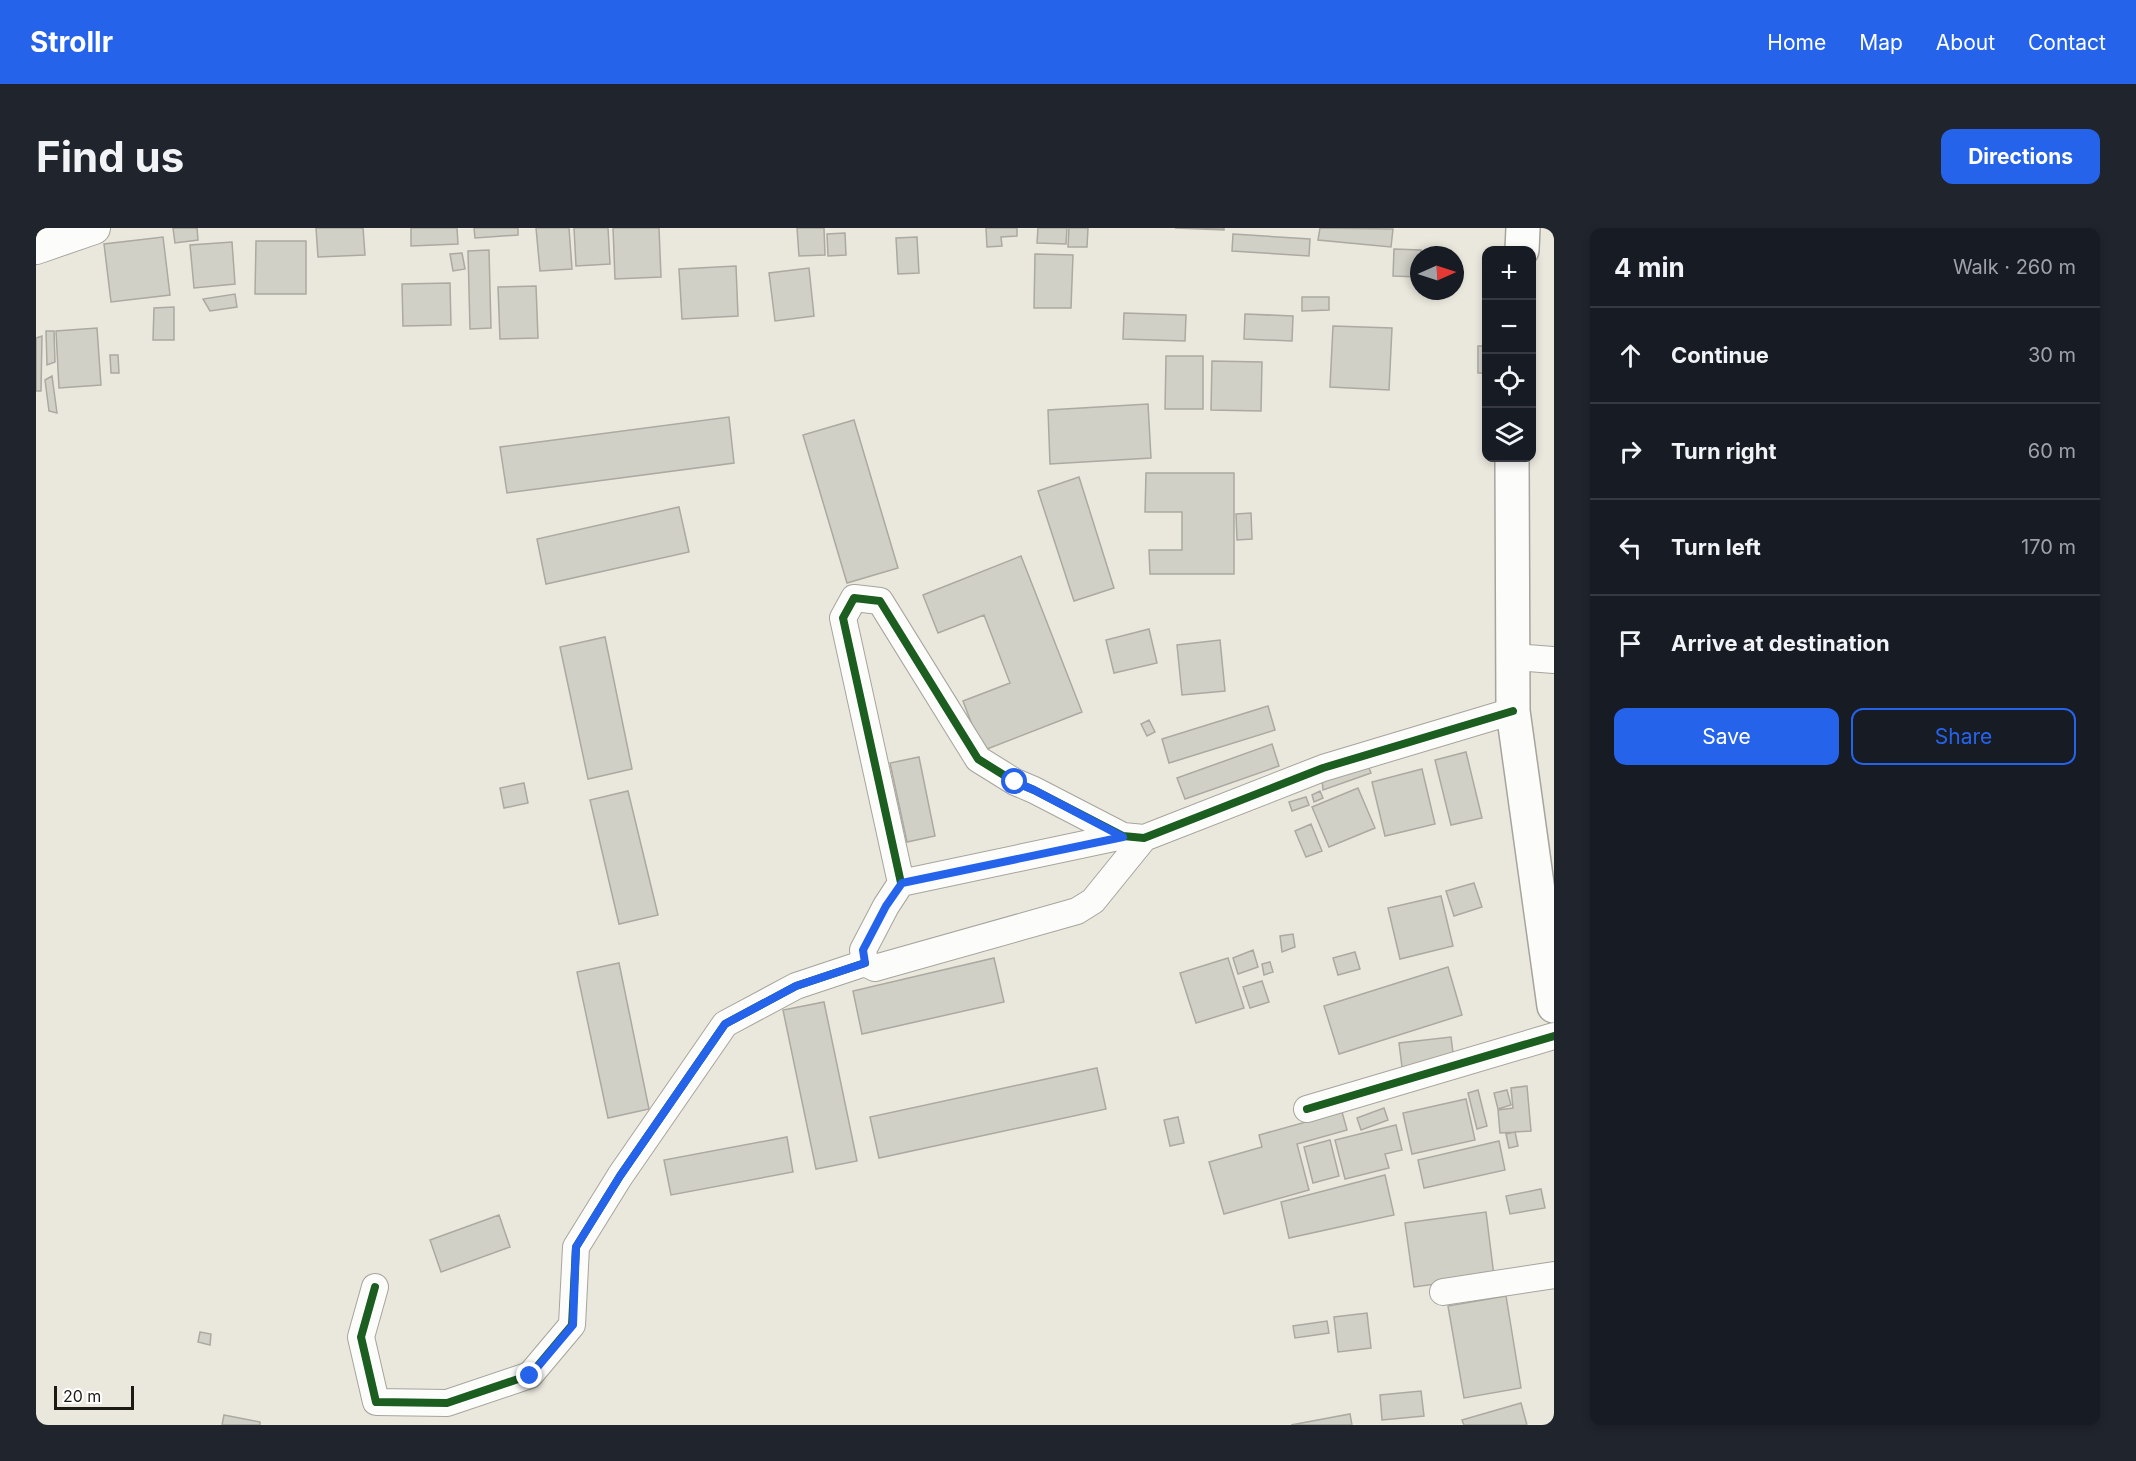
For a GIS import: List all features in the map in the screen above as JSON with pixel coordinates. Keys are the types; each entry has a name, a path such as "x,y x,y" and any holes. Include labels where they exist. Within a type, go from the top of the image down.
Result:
{"main road":[{"path":"1522,246 1523,228"},
{"path":"1512,462 1513,711 1545,881 1554,1006"}],"street":[{"path":"40,240 94,228"},
{"path":"902,883 843,618 854,598 880,601 978,759 1015,782 1133,837"},
{"path":"1513,657 1554,660"},
{"path":"865,963 863,950 886,906 902,883 1133,837 1323,768 1513,711"},
{"path":"375,1287 361,1337 376,1402 447,1403 530,1376 573,1325 576,1247 620,1176 725,1024 796,986 865,963 875,968 1077,911 1093,901 1133,837"},
{"path":"1307,1109 1554,1035"},
{"path":"1443,1292 1554,1275"}],"building":[{"path":"173,228 197,228 198,240 175,243"},
{"path":"316,228 363,228 365,255 318,257"},
{"path":"411,228 457,228 458,244 411,246"},
{"path":"474,228 518,228 518,235 475,238"},
{"path":"536,228 569,228 572,269 540,271"},
{"path":"574,228 608,228 610,264 576,266"},
{"path":"613,228 659,228 661,277 615,279"},
{"path":"797,228 824,228 825,255 799,256"},
{"path":"986,228 1017,228 1017,236 1001,237 1002,246 987,247"},
{"path":"1038,228 1067,228 1066,244 1037,243"},
{"path":"1069,228 1088,228 1087,247 1068,247"},
{"path":"1175,228 1224,228 1224,230"},
{"path":"1320,228 1393,229 1391,247 1318,240"},
{"path":"845,233 846,255 828,256 827,234"},
{"path":"1233,234 1310,239 1309,256 1232,251"},
{"path":"163,237 170,295 111,302 104,244"},
{"path":"917,237 919,273 898,274 896,238"},
{"path":"256,241 306,241 306,294 255,294"},
{"path":"232,242 235,284 194,288 190,245"},
{"path":"1394,249 1410,250 1410,277 1393,276"},
{"path":"489,250 491,328 470,329 468,251"},
{"path":"462,253 465,269 453,271 450,254"},
{"path":"1035,254 1073,255 1071,308 1034,308"},
{"path":"736,266 738,316 682,319 679,269"},
{"path":"809,268 814,316 775,321 769,273"},
{"path":"450,283 451,325 403,326 402,284"},
{"path":"536,286 538,338 500,339 498,287"},
{"path":"235,294 237,307 210,311 203,299"},
{"path":"1302,297 1329,297 1329,310 1302,311"},
{"path":"174,307 174,340 153,340 154,308"},
{"path":"1124,313 1186,315 1185,341 1123,339"},
{"path":"1245,314 1293,316 1292,341 1244,339"},
{"path":"1333,326 1392,328 1389,390 1330,387"},
{"path":"97,328 101,385 59,388 56,331"},
{"path":"46,331 54,331 55,362 47,365"},
{"path":"42,336 41,391 36,391 36,338"},
{"path":"1478,346 1482,346 1482,373 1478,373"},
{"path":"110,355 118,355 119,373 111,373"},
{"path":"1166,356 1203,356 1203,409 1165,409"},
{"path":"1212,361 1262,362 1261,411 1211,410"},
{"path":"52,376 57,413 49,411 45,380"},
{"path":"1148,404 1151,458 1050,464 1048,410"},
{"path":"729,417 734,463 507,493 500,447"},
{"path":"854,420 898,568 847,583 803,435"},
{"path":"1146,473 1234,473 1234,574 1150,574 1149,550 1182,550 1182,512 1145,512"},
{"path":"1079,477 1114,588 1074,601 1038,491"},
{"path":"679,507 689,552 546,584 537,539"},
{"path":"1251,513 1252,539 1237,540 1236,514"},
{"path":"1021,556 1082,712 982,751 963,701 1010,683 984,615 938,633 923,595"},
{"path":"1149,629 1157,663 1114,673 1106,640"},
{"path":"605,637 632,769 588,779 560,647"},
{"path":"1220,640 1225,691 1182,695 1177,645"},
{"path":"1268,706 1275,730 1169,763 1162,739"},
{"path":"1149,720 1155,732 1147,736 1141,724"},
{"path":"1272,744 1279,766 1185,799 1177,778"},
{"path":"1466,752 1482,818 1451,825 1435,760"},
{"path":"919,757 935,836 907,842 890,763"},
{"path":"1367,763 1371,773 1323,790 1322,779"},
{"path":"1422,769 1435,824 1385,836 1372,782"},
{"path":"524,783 528,803 504,808 500,788"},
{"path":"1358,788 1375,828 1329,847 1312,807"},
{"path":"628,791 658,915 619,924 590,800"},
{"path":"1320,791 1323,798 1314,802 1312,795"},
{"path":"1306,797 1309,805 1292,811 1289,802"},
{"path":"1311,824 1322,851 1306,857 1295,831"},
{"path":"1474,883 1482,907 1454,916 1446,891"},
{"path":"1441,896 1453,946 1400,959 1388,908"},
{"path":"1293,934 1295,947 1282,952 1280,936"},
{"path":"1253,950 1258,967 1238,974 1233,958"},
{"path":"1355,952 1360,969 1338,975 1333,958"},
{"path":"994,958 1004,1002 862,1034 853,991"},
{"path":"1228,958 1244,1008 1196,1023 1180,973"},
{"path":"1270,962 1273,972 1264,975 1262,964"},
{"path":"619,963 649,1109 608,1118 577,972"},
{"path":"1448,967 1462,1015 1339,1054 1324,1006"},
{"path":"1262,981 1269,1002 1250,1008 1243,987"},
{"path":"824,1002 857,1161 816,1169 783,1010"},
{"path":"1451,1037 1454,1061 1402,1067 1399,1043"},
{"path":"1097,1068 1106,1109 879,1158 870,1117"},
{"path":"1527,1086 1531,1131 1500,1133 1498,1110 1513,1108 1511,1088"},
{"path":"1478,1090 1487,1126 1477,1129 1468,1093"},
{"path":"1507,1090 1511,1105 1498,1109 1494,1093"},
{"path":"1466,1099 1475,1140 1412,1154 1403,1113"},
{"path":"1384,1108 1388,1120 1361,1130 1357,1118"},
{"path":"1342,1112 1347,1130 1297,1144 1309,1190 1224,1214 1209,1162 1262,1147 1259,1135"},
{"path":"1178,1117 1184,1143 1170,1146 1164,1120"},
{"path":"1396,1125 1402,1150 1385,1154 1389,1168 1345,1179 1335,1140"},
{"path":"1515,1132 1518,1146 1509,1148 1506,1134"},
{"path":"787,1137 793,1172 671,1195 664,1160"},
{"path":"1330,1140 1339,1176 1313,1183 1304,1147"},
{"path":"1499,1141 1505,1170 1424,1188 1418,1160"},
{"path":"1385,1175 1394,1215 1289,1238 1281,1202"},
{"path":"1541,1189 1545,1208 1510,1214 1506,1196"},
{"path":"1486,1212 1494,1276 1414,1287 1405,1223"},
{"path":"499,1215 510,1247 441,1272 430,1240"},
{"path":"1506,1296 1521,1388 1464,1398 1448,1306"},
{"path":"1367,1313 1371,1348 1338,1352 1334,1317"},
{"path":"1327,1321 1329,1333 1295,1338 1293,1326"},
{"path":"200,1332 211,1334 210,1345 198,1342"},
{"path":"1421,1391 1424,1416 1382,1420 1380,1395"},
{"path":"1521,1403 1527,1425 1464,1425 1462,1420"},
{"path":"1350,1414 1352,1425 1291,1425"},
{"path":"224,1415 260,1422 260,1425 222,1425"}],"cycle path":[{"path":"901,883 843,618 854,598 880,601 978,759 1015,782 1123,836 1144,838 1323,768 1513,711"},
{"path":"375,1287 361,1337 376,1402 447,1403 530,1375 572,1325 576,1247 620,1176 725,1024 796,986 865,963"},
{"path":"1307,1109 1554,1036"}],"route":[{"path":"530,1376 573,1325 576,1247 620,1176 725,1024 796,986 865,963 863,950 886,906 902,883 1123,837 1015,782"}]}
